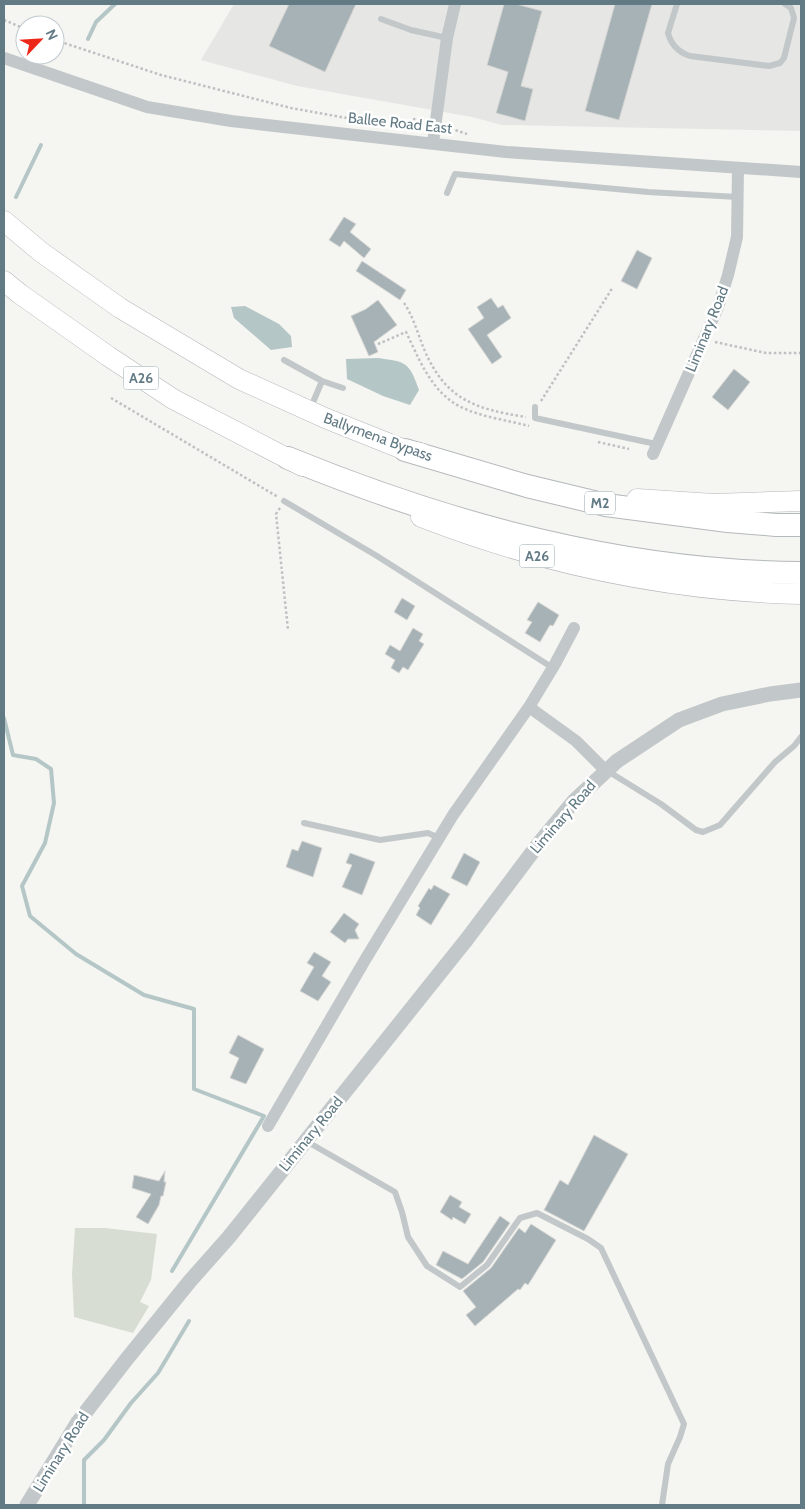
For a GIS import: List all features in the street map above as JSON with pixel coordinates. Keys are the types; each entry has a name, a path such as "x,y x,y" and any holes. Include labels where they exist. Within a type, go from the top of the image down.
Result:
{"highway":[{"name":"Ballymena Bypass","path":"4,221 41,252 120,308 238,379 309,411 405,450 527,486 606,504 728,520 776,525 801,525"},
{"name":"A26","path":"4,281 108,356 173,399 288,458 324,479 497,544 557,561 643,580 685,587 801,594"},
{"path":"405,450 607,498 714,504 801,501"},
{"path":"288,458 340,479 433,512 484,527 596,554 674,565 801,573"}],"street":[{"path":"433,143 447,38 455,4"},
{"name":"Ballee Road East","path":"4,58 147,107 231,121 506,152 801,172"},
{"name":"Liminary Road","path":"655,449 705,338 718,307 728,275 737,237 738,168"},
{"path":"268,1126 362,965 453,815 528,707 574,628"},
{"name":"Liminary Road","path":"27,1505 78,1422 102,1391 190,1281 229,1237 468,939 540,842 574,801 605,770 643,742 679,720 722,704 801,690"},
{"name":"Liminary Road","path":"528,707 576,741 605,770"}],"lane":[{"path":"677,4 668,33 674,46 681,53 690,56 769,66 780,62 784,58 794,18 791,8 785,4"},
{"path":"381,19 412,30 447,38"},
{"path":"447,193 456,174 638,191 738,197"},
{"path":"284,360 322,380 343,388"},
{"path":"309,411 322,380"},
{"path":"535,407 535,418 655,449"},
{"path":"284,501 377,556 552,668"},
{"path":"605,770 661,804 696,830 703,832 720,825 775,762 794,746 801,737"},
{"path":"304,823 380,840 428,833 439,838"},
{"path":"306,1141 394,1192 402,1212 408,1237 427,1266 460,1287 487,1265 520,1218 537,1213 588,1239 600,1248 684,1424 668,1464 662,1505"}],"path":[{"path":"65,43 161,76 291,108 382,125"},
{"path":"535,407 541,401 613,287"},
{"path":"404,303 435,373 457,396 475,405 535,418"},
{"path":"378,344 406,332 430,379 458,405 475,412 530,426"},
{"path":"705,338 766,353 801,353"},
{"path":"111,398 284,501 276,514 288,630"},
{"path":"595,442 655,449"}],"shaded area":[{"path":"234,4 801,4 801,131 502,125 472,117 297,86 201,60"},
{"path":"245,306 279,324 291,336 292,347 271,350 234,318 231,307"},
{"path":"378,358 401,362 409,369 419,390 410,405 383,396 347,379 346,359"},
{"path":"75,1228 105,1228 157,1234 151,1280 140,1302 149,1306 133,1333 74,1317 72,1274"}],"building":[{"path":"289,4 356,4 325,72 269,46"},
{"path":"504,4 516,4 542,11 521,86 533,89 525,121 496,113 508,72 487,65"},
{"path":"615,4 652,4 619,120 585,111"},
{"path":"344,217 356,224 350,232 371,249 364,258 344,241 340,247 329,240"},
{"path":"637,250 652,258 637,289 621,281"},
{"path":"362,261 406,290 400,300 356,271"},
{"path":"491,298 498,308 503,305 511,318 487,335 502,357 492,364 468,329 484,318 477,307"},
{"path":"378,300 397,325 374,342 378,352 369,356 351,316 366,309"},
{"path":"734,369 750,382 728,410 712,397"},
{"path":"402,598 415,606 407,620 394,612"},
{"path":"538,602 559,615 553,626 550,625 540,642 525,633 532,622 527,620"},
{"path":"413,628 423,634 419,641 424,644 408,670 403,667 399,673 391,668 395,660 385,654 390,645 400,651"},
{"path":"302,841 322,848 313,877 286,867 292,849 298,851"},
{"path":"350,853 375,862 362,895 342,887 352,865 346,863"},
{"path":"464,853 480,862 467,886 451,878"},
{"path":"434,885 450,894 431,925 416,915 420,908 418,906 429,888 431,890"},
{"path":"344,913 359,924 355,930 359,939 348,939 345,943 330,932"},
{"path":"314,952 331,962 322,976 331,982 318,1001 300,991 314,967 307,963"},
{"path":"238,1035 264,1049 246,1084 230,1078 239,1058 229,1053"},
{"path":"594,1135 628,1154 584,1231 544,1210 560,1180 568,1185"},
{"path":"165,1171 164,1182 166,1182 163,1196 161,1196 159,1205 148,1224 136,1217 151,1194 132,1188 134,1175 159,1181"},
{"path":"450,1195 462,1202 459,1207 471,1214 465,1224 453,1217 452,1220 440,1212"},
{"path":"500,1216 510,1223 483,1262 462,1279 436,1265 443,1251 468,1264"},
{"path":"531,1224 556,1240 528,1285 525,1283 520,1290 518,1289 475,1326 466,1315 476,1307 463,1291 491,1268 519,1228 525,1233"}],"waterway":[{"path":"88,39 96,22 115,4"},
{"path":"16,197 41,145"},
{"path":"4,718 13,755 36,759 51,769 54,803 45,843 22,886 30,916 76,954 144,995 194,1009 194,1089 264,1116 172,1271"},
{"path":"84,1505 84,1460 104,1440 131,1403 158,1373 189,1321"}]}
